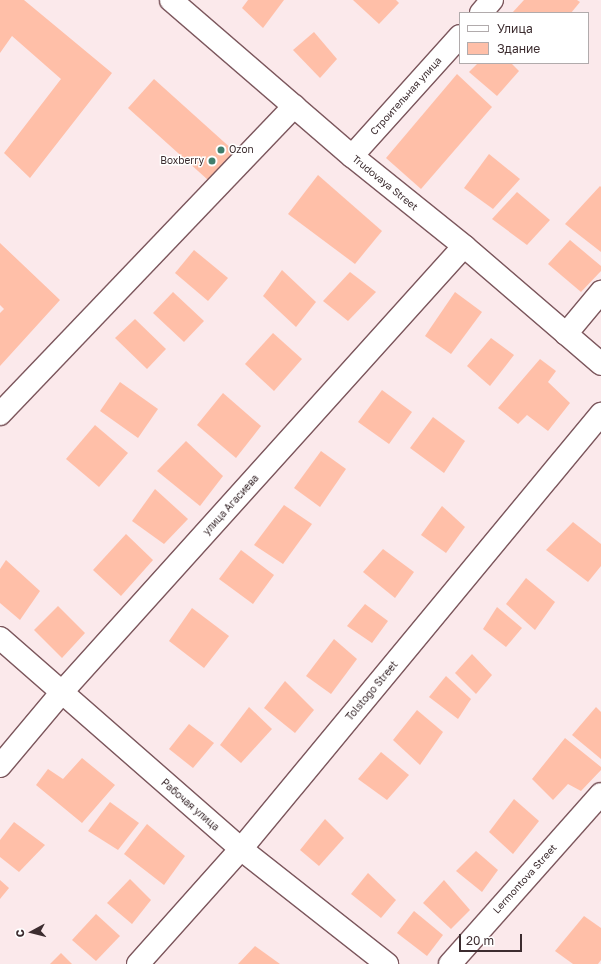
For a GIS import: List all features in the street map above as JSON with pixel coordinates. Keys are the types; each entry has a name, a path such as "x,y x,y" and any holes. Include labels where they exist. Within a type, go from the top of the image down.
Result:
{"street":[{"name":"Trudovaya Street","path":"171,0 352,156 464,246 601,364"},
{"path":"482,12 492,0"},
{"name":"Строительная улица","path":"352,156 459,37"},
{"path":"0,414 294,106"},
{"name":"улица Агасиева","path":"0,766 62,692 464,246"},
{"path":"566,334 601,292"},
{"name":"Tolstogo Street","path":"138,964 241,849 601,414"},
{"name":"Рабочая улица","path":"0,638 241,849 387,964"},
{"name":"Lermontova Street","path":"450,964 601,794"}],"building":[{"path":"0,0 24,0 112,73 30,178 4,153 61,79 12,36 0,53"},
{"path":"248,0 284,0 263,28 242,8"},
{"path":"353,0 396,0 399,3 379,24"},
{"path":"524,0 577,0 580,2 572,12 513,12"},
{"path":"314,32 337,59 320,78 293,50"},
{"path":"477,64 512,64 519,71 497,96 469,72"},
{"path":"457,74 492,107 421,189 386,158"},
{"path":"154,79 234,151 208,180 128,108"},
{"path":"489,154 520,179 493,209 464,188"},
{"path":"318,175 382,231 355,264 288,214"},
{"path":"600,186 601,187 601,252 565,224"},
{"path":"517,192 550,220 527,245 492,219"},
{"path":"570,240 601,266 601,271 581,292 548,264"},
{"path":"0,243 60,300 0,366 0,313 4,309 0,305"},
{"path":"194,250 228,278 208,301 175,273"},
{"path":"282,270 316,302 296,327 263,296"},
{"path":"350,272 376,292 348,321 323,301"},
{"path":"173,292 204,321 184,342 153,313"},
{"path":"455,292 482,312 451,354 425,336"},
{"path":"135,319 166,349 147,369 115,338"},
{"path":"273,333 302,359 274,391 245,364"},
{"path":"491,338 514,355 490,386 467,366"},
{"path":"540,359 556,371 548,382 570,403 548,431 527,415 518,424 498,408"},
{"path":"120,382 158,409 138,438 100,411"},
{"path":"382,390 412,412 389,444 358,422"},
{"path":"223,393 261,426 236,458 197,425"},
{"path":"433,417 465,441 444,473 410,448"},
{"path":"95,425 128,453 99,487 66,459"},
{"path":"186,441 223,476 200,506 157,471"},
{"path":"321,451 346,469 320,507 294,488"},
{"path":"155,489 188,519 164,544 132,521"},
{"path":"284,505 312,524 283,564 254,545"},
{"path":"442,506 465,527 446,553 421,535"},
{"path":"573,522 601,544 601,566 588,582 546,550"},
{"path":"126,534 153,560 121,596 93,570"},
{"path":"383,549 414,572 395,598 363,572"},
{"path":"241,550 274,575 253,604 219,579"},
{"path":"6,560 40,591 20,620 0,603 0,569"},
{"path":"526,578 555,602 535,630 506,604"},
{"path":"365,604 388,621 372,643 347,626"},
{"path":"58,606 85,633 62,658 34,630"},
{"path":"497,607 522,628 506,647 483,629"},
{"path":"192,608 229,636 204,668 169,641"},
{"path":"334,639 357,659 331,694 306,676"},
{"path":"472,654 492,675 476,694 455,673"},
{"path":"446,676 471,699 458,719 429,697"},
{"path":"285,681 314,710 295,733 264,708"},
{"path":"249,707 272,729 241,763 220,745"},
{"path":"596,707 601,712 601,759 572,735"},
{"path":"417,710 443,732 420,765 393,740"},
{"path":"189,724 214,743 193,768 169,749"},
{"path":"565,738 601,767 601,770 581,791 568,784 553,800 532,779"},
{"path":"381,752 409,775 387,800 358,779"},
{"path":"82,758 115,785 82,823 36,785 48,769 63,779"},
{"path":"514,799 539,821 513,854 489,832"},
{"path":"110,802 139,823 118,850 88,831"},
{"path":"325,819 344,838 319,866 300,850"},
{"path":"14,822 45,845 19,872 0,857 0,840"},
{"path":"147,824 185,856 164,885 124,854"},
{"path":"476,851 498,870 482,892 456,871"},
{"path":"368,873 396,900 381,918 351,894"},
{"path":"130,879 151,900 132,924 107,903"},
{"path":"0,880 9,888 0,899"},
{"path":"444,880 470,910 451,929 423,903"},
{"path":"414,911 443,935 427,956 397,933"},
{"path":"96,914 120,936 96,961 72,940"},
{"path":"584,916 601,928 601,960 598,964 573,964 555,951"},
{"path":"255,946 280,964 238,964"},
{"path":"61,953 72,964 50,964"}],"place":[{"name":"Ozon","path":"221,150"},
{"name":"Boxberry","path":"212,161"}]}
